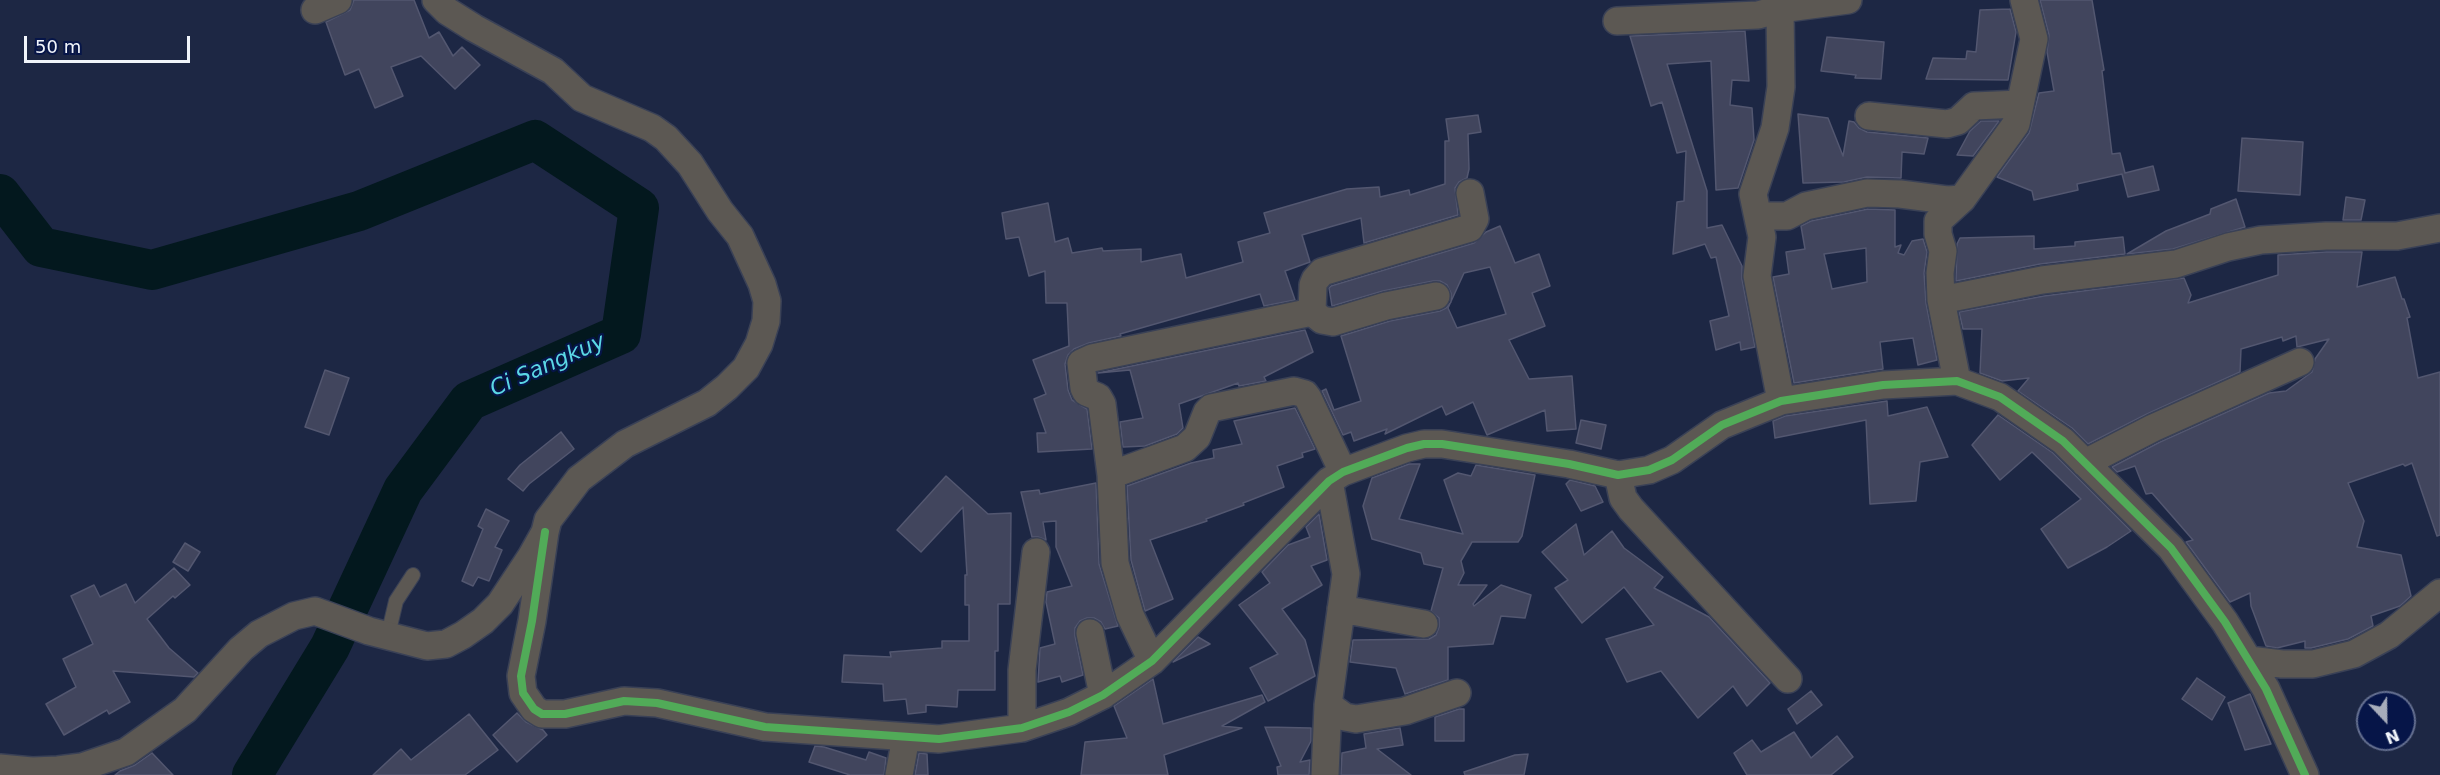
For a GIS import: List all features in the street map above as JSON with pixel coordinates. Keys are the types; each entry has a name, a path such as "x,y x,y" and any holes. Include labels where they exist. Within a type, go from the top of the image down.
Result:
{"street":[{"path":"436,0 447,11 465,22 553,71 582,98 633,119 666,138 690,164 720,211 740,236 768,301 766,321 759,344 746,368 728,387 707,403 625,444 579,479 548,520 521,676 522,693 534,709 542,714 565,714 624,702 657,703 765,727 906,737 939,739 1022,728 1069,712 1103,695 1152,662 1336,476 1407,448 1424,444 1442,444 1618,476 1649,470 1672,460 1722,425 1781,401 1883,385 1957,381 2000,397 2063,441 2172,548 2225,622 2266,689 2305,775"},
{"path":"1617,21 1758,15 1780,9 1848,0"},
{"path":"1957,381 1941,300 1940,273 1943,251 1938,234 1938,221 1962,199 2016,124 2034,39 2024,0"},
{"path":"1780,9 1781,87 1775,128 1753,194 1762,237 1757,276 1781,401"},
{"path":"1869,116 1947,124 1958,121 1974,106 2020,104"},
{"path":"1312,312 1313,285 1322,272 1470,228 1476,219 1470,193"},
{"path":"1758,216 1787,216 1806,206 1867,193 1900,194 1947,200 1962,199"},
{"path":"1941,300 2042,280 2176,264 2228,247 2261,240 2326,236 2397,236 2440,228"},
{"path":"1312,312 1322,320 1332,322 1386,306 1436,296"},
{"path":"1152,662 1130,615 1115,563 1111,475 1102,404 1098,397 1086,392 1084,388 1082,362 1312,312"},
{"path":"2085,463 2153,428 2300,362"},
{"path":"1111,475 1185,448 1198,434 1211,408 1294,391 1305,394 1308,398 1336,476 1346,574 1328,705 1325,775"},
{"path":"1618,476 1623,498 1631,509 1788,679"},
{"path":"0,768 32,771 82,767 126,752 185,710 242,649 260,634 294,616 315,611 378,633 427,646 446,644 483,621 500,604 545,532"},
{"path":"1022,728 1022,670 1036,552"},
{"path":"2249,660 2282,664 2313,664 2354,654 2389,635 2440,592"},
{"path":"1341,609 1424,624"},
{"path":"1090,633 1103,695"},
{"path":"1328,705 1345,717 1356,719 1404,711 1457,693"},
{"path":"899,775 906,737"}],"lane":[{"path":"378,633 413,575"}],"building":[{"path":"354,0 414,0 429,38 439,32 453,56 462,47 480,65 455,89 421,56 391,67 403,96 375,108 359,69 345,75 326,22 350,10"},
{"path":"2040,0 2092,0 2104,70 2102,71 2112,154 2120,153 2125,173 2153,166 2159,190 2128,197 2122,174 2077,184 2078,190 2034,200 2032,191 1997,177 2029,133 2039,93 2054,91 2047,52 2049,35"},
{"path":"2010,9 2016,32 2008,80 1926,79 1933,58 1966,59 1967,51 1976,52 1980,10"},
{"path":"1745,31 1749,81 1732,80 1730,105 1752,108 1754,140 1738,188 1716,190 1711,61 1667,64 1707,191 1707,228 1722,225 1742,266 1742,279 1755,347 1741,350 1740,342 1716,350 1710,321 1729,316 1716,257 1711,258 1705,244 1673,254 1677,202 1684,201 1686,151 1677,153 1662,102 1651,106 1630,36"},
{"path":"1827,37 1884,42 1881,79 1855,78 1856,75 1821,71"},
{"path":"1798,114 1828,118 1843,156 1849,121 1867,132 1928,138 1924,154 1902,152 1901,178 1867,177 1844,182 1803,183"},
{"path":"1478,115 1481,132 1468,134 1467,178 1459,182 1455,188 1458,215 1364,243 1361,218 1302,235 1310,262 1285,271 1295,300 1264,306 1260,294 1074,349 1068,355 1065,364 1068,390 1072,400 1087,409 1092,449 1038,452 1037,433 1046,433 1034,399 1046,394 1033,360 1069,346 1067,303 1046,303 1045,271 1029,276 1019,237 1006,239 1002,213 1048,203 1055,242 1068,238 1072,253 1102,248 1103,251 1141,249 1141,262 1181,254 1186,278 1243,262 1238,242 1270,233 1264,213 1347,189 1379,187 1380,197 1409,190 1410,195 1445,184 1445,141 1449,141 1446,119"},
{"path":"1981,121 1999,121 1973,156 1957,155 1970,131"},
{"path":"2242,138 2303,142 2300,195 2238,191"},
{"path":"2346,197 2365,200 2361,220 2343,220"},
{"path":"2236,199 2245,227 2173,249 2127,254 2166,231 2210,214 2211,209"},
{"path":"1868,209 1895,210 1895,247 1901,245 1898,253 1904,255 1912,241 1923,239 1927,252 1924,273 1926,303 1937,360 1918,365 1913,338 1880,342 1883,369 1794,383 1773,277 1789,274 1786,252 1805,249 1801,226 1811,221","holes":["1866,248 1867,282 1832,289 1824,254"]},
{"path":"1500,226 1515,263 1539,254 1550,286 1532,293 1545,326 1509,340 1529,379 1572,376 1576,429 1547,431 1545,410 1487,435 1473,402 1446,415 1442,406 1385,434 1387,429 1354,441 1351,432 1343,435 1322,391 1326,389 1334,410 1361,401 1341,336 1390,321 1440,311 1450,303 1448,308 1457,328 1506,314 1490,267 1464,273 1451,301 1451,293 1447,285 1440,281 1383,291 1332,306 1329,288 1474,243 1486,232"},
{"path":"2034,236 2034,249 2075,246 2075,242 2123,237 2125,254 2040,264 1956,281 1957,244 1960,238"},
{"path":"2362,252 2357,287 2395,277 2410,317 2407,318 2418,378 2440,372 2440,535 2437,536 2412,463 2348,483 2364,521 2357,547 2401,555 2411,596 2400,606 2371,616 2373,626 2348,639 2311,648 2305,648 2305,641 2277,648 2266,646 2251,606 2250,593 2230,602 2186,542 2193,540 2152,493 2146,494 2135,466 2117,472 2112,467 2160,442 2269,393 2286,391 2312,372 2315,359 2329,339 2297,347 2296,336 2283,341 2282,337 2241,349 2240,372 2147,414 2088,444 2072,428 2018,391 2029,378 2002,381 1980,373 1982,329 1963,329 1959,312 2044,296 2184,278 2191,295 2188,303 2278,275 2278,255"},
{"path":"1305,330 1313,352 1264,377 1266,381 1239,386 1238,383 1179,404 1183,428 1177,434 1145,446 1123,447 1120,422 1143,418 1130,370 1098,373"},
{"path":"325,370 349,378 329,435 305,427"},
{"path":"1887,401 1888,416 1927,407 1948,457 1920,462 1916,501 1870,504 1866,420 1775,438 1773,421 1785,416"},
{"path":"1295,408 1315,449 1302,453 1303,457 1277,466 1284,487 1206,519 1207,521 1150,540 1173,599 1145,611 1131,560 1127,486 1191,463 1214,458 1213,450 1242,444 1234,421"},
{"path":"1998,415 2053,453 2131,531 2068,568 2041,529 2081,499 2032,452 2000,480 1972,445"},
{"path":"1581,420 1606,425 1601,449 1576,443"},
{"path":"561,432 574,449 523,491 508,479 520,465"},
{"path":"1409,464 1420,464 1399,519 1463,534 1444,480 1458,473 1471,476 1476,465 1535,475 1522,536 1518,542 1472,542 1461,561 1464,573 1458,585 1487,585 1473,604 1474,606 1501,585 1531,595 1525,618 1501,616 1493,644 1448,647 1448,680 1405,694 1396,668 1350,662 1353,640 1429,639 1436,635 1439,627 1439,618 1431,611 1443,568 1424,564 1421,553 1372,539 1363,506 1372,478"},
{"path":"946,476 988,514 1011,513 1010,604 998,604 995,690 958,690 957,707 926,705 926,712 908,714 906,699 884,701 883,684 842,682 844,655 891,657 890,652 942,648 942,641 969,641 969,605 965,605 965,575 967,575 963,507 921,552 897,530"},
{"path":"1570,480 1595,486 1603,502 1581,511 1566,484"},
{"path":"1096,483 1099,564 1118,626 1105,629 1101,622 1094,618 1080,621 1075,628 1075,636 1083,675 1062,682 1060,676 1038,682 1040,648 1055,644 1046,602 1047,592 1072,586 1056,547 1056,521 1043,522 1046,540 1032,537 1021,492 1039,490 1040,494"},
{"path":"486,509 509,521 495,547 502,550 489,581 478,577 473,586 462,581 483,529 478,526"},
{"path":"1319,514 1327,560 1311,566 1322,585 1282,609 1305,640 1315,676 1268,701 1250,668 1278,654 1239,605 1270,583 1262,572 1288,545 1310,537 1306,527"},
{"path":"1576,524 1584,555 1612,531 1624,548 1663,577 1654,588 1709,617 1770,683 1747,706 1733,686 1698,718 1661,671 1627,682 1606,639 1654,625 1624,587 1582,623 1555,588 1568,580 1542,552"},
{"path":"185,543 200,552 188,571 173,562"},
{"path":"174,568 190,585 175,598 173,596 147,619 169,648 198,673 194,677 113,671 130,702 109,714 107,710 64,735 46,704 76,687 63,659 93,644 71,596 94,585 100,597 126,584 135,603"},
{"path":"1198,637 1210,644 1173,662"},
{"path":"2197,678 2225,697 2212,720 2182,699"},
{"path":"1153,679 1163,724 1262,695 1265,702 1222,726 1242,728 1164,755 1168,775 1081,775 1085,742 1127,738 1114,706"},
{"path":"1811,691 1822,705 1797,724 1788,709"},
{"path":"2250,694 2271,744 2245,750 2228,703"},
{"path":"1464,709 1464,741 1435,741 1435,717"},
{"path":"517,713 526,722 543,730 547,735 517,762 493,735"},
{"path":"469,714 498,750 465,775 373,775 401,749 411,760"},
{"path":"1265,727 1311,728 1311,741 1300,762 1310,760 1309,775 1278,775 1277,767 1281,766"},
{"path":"1400,728 1403,745 1377,749 1411,775 1341,775 1342,753 1366,748 1364,734"},
{"path":"1794,732 1811,758 1837,736 1853,757 1831,775 1747,775 1734,753 1752,740 1761,752"},
{"path":"815,746 866,760 869,752 886,758 884,775 850,775 809,762"},
{"path":"152,753 173,775 115,775 135,765"},
{"path":"919,753 927,754 928,775 915,775"},
{"path":"1528,754 1524,775 1465,775 1464,772 1515,755"}],"waterway":[{"name":"Ci Sangkuy","path":"0,194 41,247 152,270 359,211 535,140 639,208 621,334 469,401 403,490 330,647 252,775"}],"cycle path":[{"path":"545,532 532,621 521,676 523,693 534,709 542,714 565,714 624,701 657,703 765,727 939,739 1022,728 1069,712 1103,695 1152,661 1329,481 1343,472 1407,448 1424,444 1442,444 1569,464 1618,475 1649,470 1672,460 1722,425 1781,401 1883,385 1957,381 2000,397 2063,441 2171,548 2225,622 2266,689 2305,775"}]}
